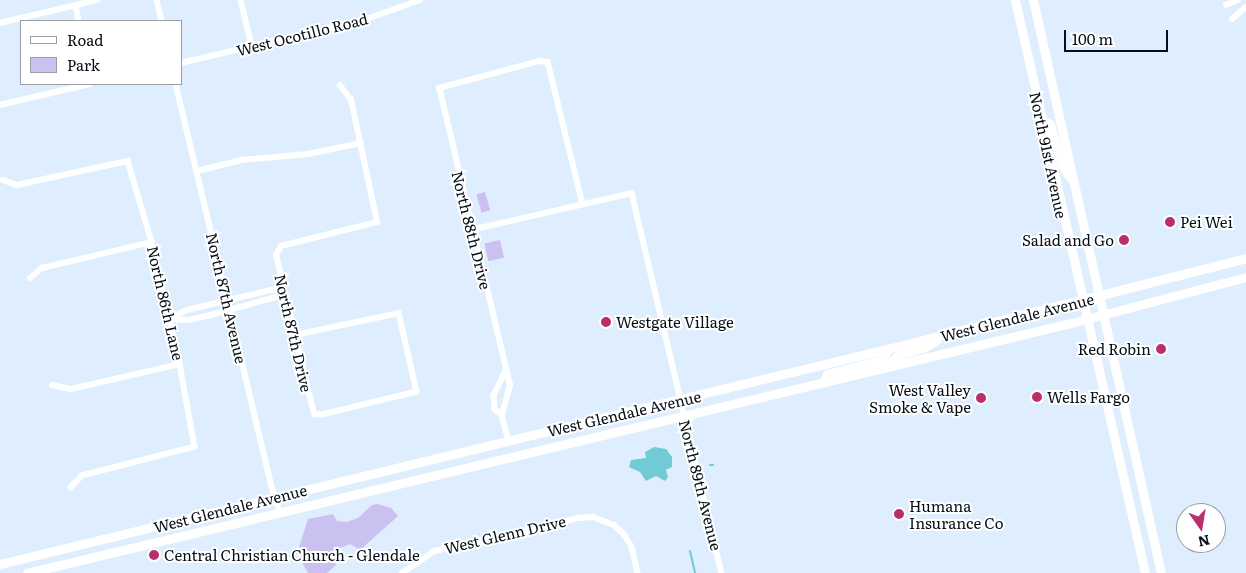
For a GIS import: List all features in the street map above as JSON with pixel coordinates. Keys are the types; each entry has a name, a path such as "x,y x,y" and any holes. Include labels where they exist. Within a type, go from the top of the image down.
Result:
{"main road":[{"name":"North 91st Avenue","path":"1015,0 1085,320 1145,573"},
{"name":"North 91st Avenue","path":"1033,0 1161,573"},
{"path":"1041,119 1050,124 1062,165 1074,185"},
{"name":"West Glendale Avenue","path":"0,564 275,496 887,350 1246,258"},
{"name":"West Glendale Avenue","path":"28,573 280,511 1085,320 1246,277"},
{"path":"888,366 898,355 923,348 947,334"},
{"path":"824,381 827,374 884,359 887,350"},
{"path":"509,441 513,456"},
{"path":"1132,515 1147,512"}],"street":[{"path":"0,22 97,0"},
{"path":"157,0 162,20"},
{"path":"241,0 252,46"},
{"name":"West Ocotillo Road","path":"182,63 367,18 420,0"},
{"path":"1226,5 1238,0"},
{"path":"76,5 79,20"},
{"path":"1232,19 1246,7"},
{"name":"North 88th Drive","path":"502,415 510,385 471,230 439,88 531,63 548,62 583,204"},
{"path":"0,105 86,85"},
{"name":"North 87th Avenue","path":"176,85 227,300 280,511"},
{"path":"197,171 242,160 308,154 361,143 351,100 340,86"},
{"name":"North 87th Drive","path":"295,335 399,313 418,392 315,415 295,335 285,292 277,249 378,222 361,143"},
{"name":"North 86th Lane","path":"4,180 17,185 128,161 152,242 180,364 195,447 82,476 71,488"},
{"name":"North 89th Avenue","path":"583,204 632,193 722,573"},
{"path":"471,230 583,204"},
{"path":"30,278 42,268 152,242"},
{"path":"169,318 195,308 227,300 272,290 285,292"},
{"path":"169,318 197,318 229,308 273,298 285,292"},
{"path":"195,308 197,318"},
{"path":"52,385 71,389 180,364"},
{"path":"506,371 494,396 495,409 502,415 509,441"},
{"path":"494,396 507,399"},
{"name":"West Glenn Drive","path":"402,573 435,551 578,518 593,517 614,525 632,546 638,573"}],"green space":[{"path":"485,192 490,210 482,213 476,194"},
{"path":"500,240 504,258 488,261 484,244"},
{"path":"378,504 391,508 398,516 360,550 350,544 340,548 334,555 336,565 327,573 308,573 300,559 299,547 308,519 333,514 337,521 347,522 358,518 372,505"}],"water":[{"path":"654,447 666,449 672,457 672,467 666,470 668,477 665,481 656,476 646,481 640,472 629,467 631,460 646,458 645,452"}],"waterway":[{"path":"690,551 695,573"}],"place":[{"name":"Pei Wei","path":"1170,222"},
{"name":"Salad and Go","path":"1124,240"},
{"name":"Westgate Village","path":"606,322"},
{"name":"Red Robin","path":"1161,349"},
{"name":"Wells Fargo","path":"1037,397"},
{"name":"West Valley Smoke & Vape","path":"981,398"},
{"name":"Humana Insurance Co","path":"899,514"},
{"name":"Central Christian Church - Glendale","path":"154,555"}]}
